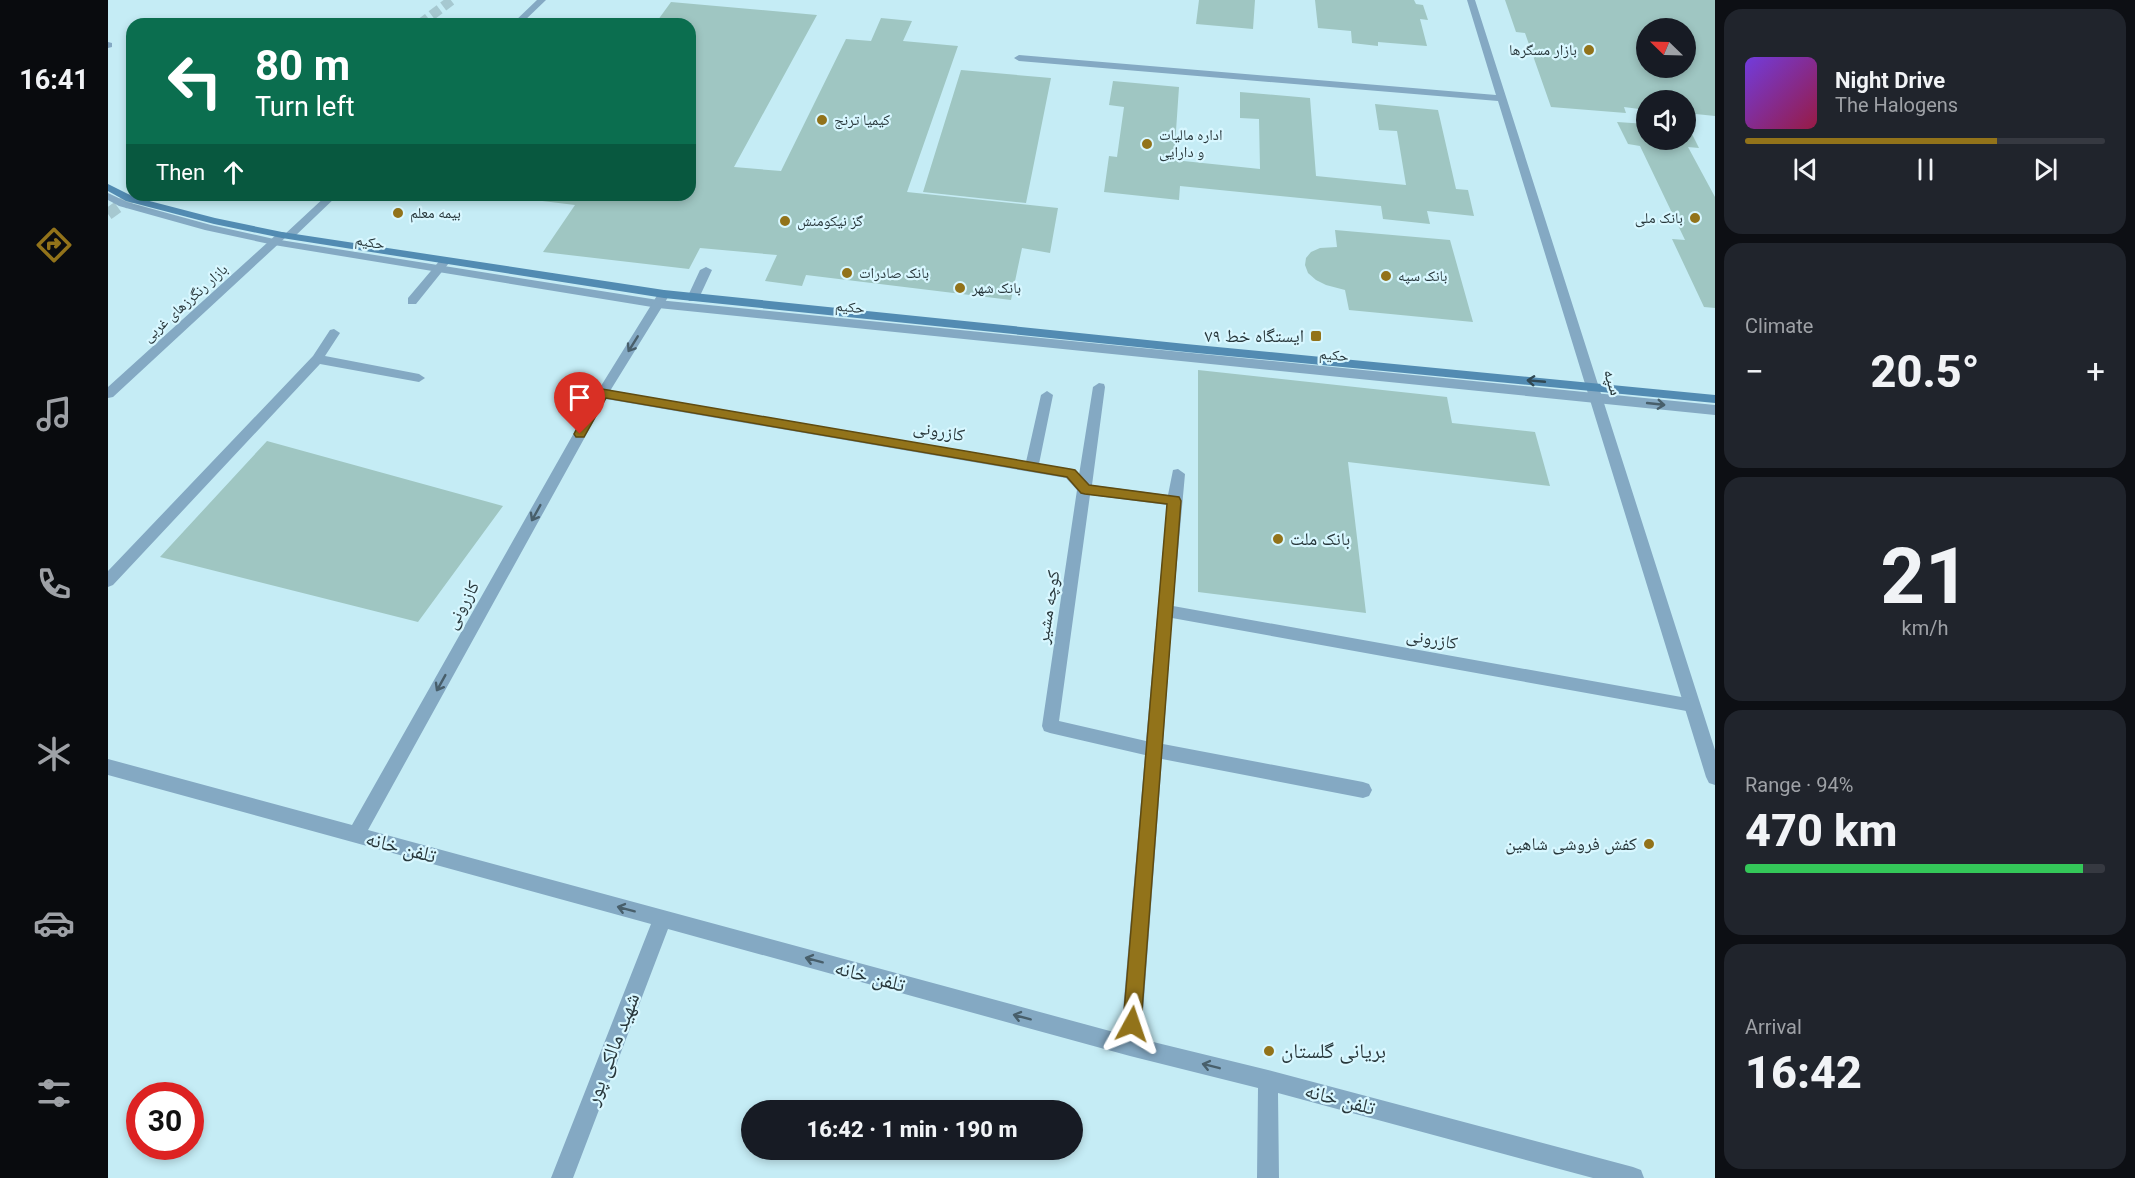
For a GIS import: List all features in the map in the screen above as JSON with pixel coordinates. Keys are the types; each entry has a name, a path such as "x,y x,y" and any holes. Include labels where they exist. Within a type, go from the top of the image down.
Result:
{"main road":[{"name":"حکیم","path":"108,187 126,197"},
{"name":"حکیم","path":"138,201 282,238"},
{"name":"حکیم","path":"661,299 693,298 1596,392"},
{"path":"1596,392 1715,399"}],"street":[{"path":"522,18 542,0"},
{"name":"سپه","path":"1471,0 1596,392 1715,777"},
{"path":"1019,58 1501,98"},
{"name":"حکیم","path":"108,196 123,204 209,228 661,299 1596,392"},
{"name":"بازار رنگرزهای غربی","path":"108,394 326,201"},
{"path":"412,301 441,266"},
{"path":"693,298 706,270"},
{"name":"کازرونی","path":"356,835 602,393 661,299"},
{"path":"108,581 317,359 334,333"},
{"path":"317,359 419,378"},
{"name":"كوچه مشير","path":"1099,387 1050,726 1154,750"},
{"path":"1596,392 1715,410"},
{"name":"کازرونی","path":"602,393 1070,474 1085,489"},
{"path":"1032,467 1047,395"},
{"path":"1130,1046 1174,501 1179,474"},
{"path":"1085,489 1174,501"},
{"name":"کازرونی","path":"1165,611 1692,705"},
{"path":"1154,750 1363,790"},
{"name":"تلفن خانه","path":"108,767 1130,1046 1268,1080 1633,1178"},
{"name":"شهید مالکی پور","path":"562,1178 662,919"},
{"path":"1268,1080 1268,1178"}],"building":[{"path":"1199,0 1255,0 1253,29 1196,24"},
{"path":"1315,0 1414,0 1416,4 1423,5 1428,20 1420,19 1427,46 1378,42 1378,46 1352,43 1351,31 1318,28"},
{"name":"بازار مسگرها","path":"1505,0 1715,0 1715,116 1696,114 1696,90 1636,90 1636,109 1624,107 1626,113 1551,107 1525,33 1516,32"},
{"path":"671,2 817,15 734,167 781,171 846,39 871,41 881,18 912,21 903,41 958,46 907,192 1058,208 1050,253 1022,248 1011,300 806,275 802,286 765,281 777,255 700,248 689,269 543,252 575,205 542,201 696,201 696,18 659,18"},
{"path":"961,70 1051,78 1026,203 923,192"},
{"name":"اداره مالیات و دارایی","path":"1113,81 1179,87 1174,160 1260,169 1259,119 1240,118 1240,92 1310,98 1316,176 1406,185 1397,131 1379,130 1375,104 1438,110 1456,189 1468,190 1474,216 1427,211 1430,224 1383,219 1381,206 1180,186 1179,200 1104,192 1109,156 1117,157 1124,107 1109,105"},
{"name":"بانک ملی","path":"1617,122 1636,123 1636,145 1628,144"},
{"name":"بانک ملی","path":"1642,150 1690,150 1715,197 1715,308 1704,307 1672,239 1685,240"},
{"name":"بانک سپه","path":"1335,230 1450,240 1473,322 1349,310 1345,290 1316,280 1308,273 1305,265 1306,258 1311,252 1320,248 1337,247"},
{"name":"بانک ملت","path":"1198,370 1447,397 1452,423 1535,432 1550,486 1348,462 1366,613 1198,592"},
{"path":"267,441 503,506 418,622 160,557"}],"tunnel":[{"path":"428,18 452,0"},
{"path":"108,214 126,201"}],"place":[{"name":"بازار مسگرها","path":"1589,50"},
{"name":"کیمیا ترنج","path":"822,120"},
{"name":"اداره مالیات و دارایی","path":"1147,144"},
{"name":"بیمه معلم","path":"398,213"},
{"name":"بانک ملی","path":"1695,218"},
{"name":"گز نیکومنش","path":"785,221"},
{"name":"بانک صادرات","path":"847,273"},
{"name":"بانک سپه","path":"1386,276"},
{"name":"بانک شهر","path":"960,288"},
{"name":"ایستگاه خط ۷۹","path":"1316,336"},
{"name":"بانک ملت","path":"1278,539"},
{"name":"کفش فروشی شاهین","path":"1649,844"},
{"name":"بریانی گلستان","path":"1269,1051"}],"route":[{"path":"580,434 602,393 1070,474 1085,489 1174,501 1132,1024"}]}
